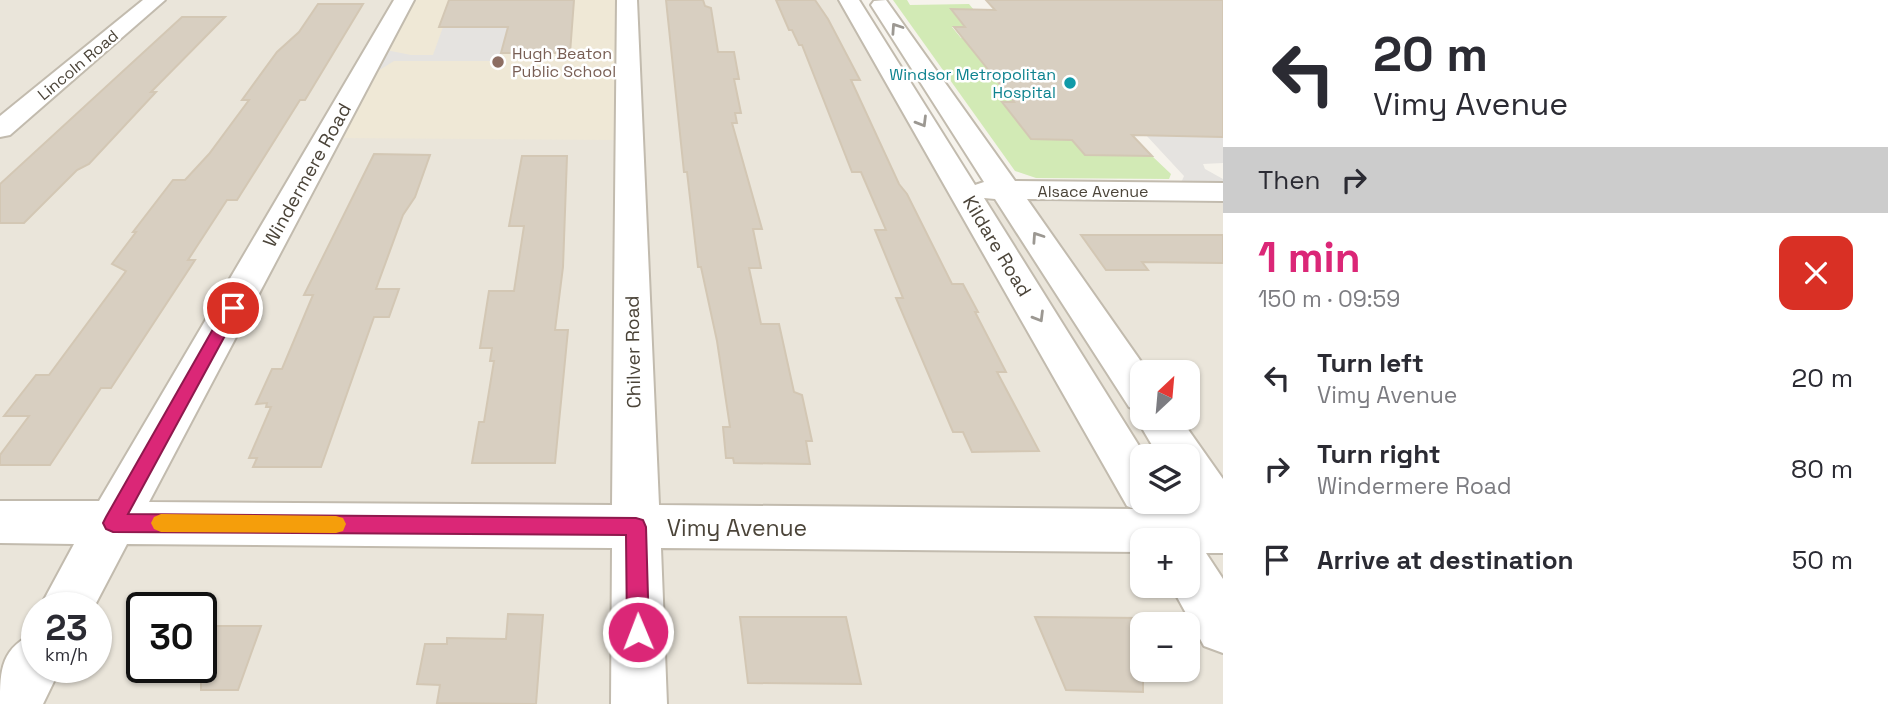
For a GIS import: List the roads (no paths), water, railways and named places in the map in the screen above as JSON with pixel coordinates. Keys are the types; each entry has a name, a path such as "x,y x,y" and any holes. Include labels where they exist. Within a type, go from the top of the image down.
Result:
{"street":[{"name":"Lincoln Road","path":"0,130 155,0"},
{"name":"Windermere Road","path":"74,592 404,0"},
{"name":"Chilver Road","path":"627,0 639,704"},
{"name":"Kildare Road","path":"849,0 1223,627"},
{"name":"Kildare Road","path":"878,0 1130,377"},
{"name":"Alsace Avenue","path":"964,190 1223,192"},
{"path":"1200,483 1223,517"},
{"name":"Vimy Avenue","path":"0,522 636,527 1163,527 1223,531"},
{"path":"12,704 24,683"}],"place":[{"name":"Hugh Beaton Public School","path":"498,62"},
{"name":"Windsor Metropolitan Hospital","path":"1070,83"}]}
